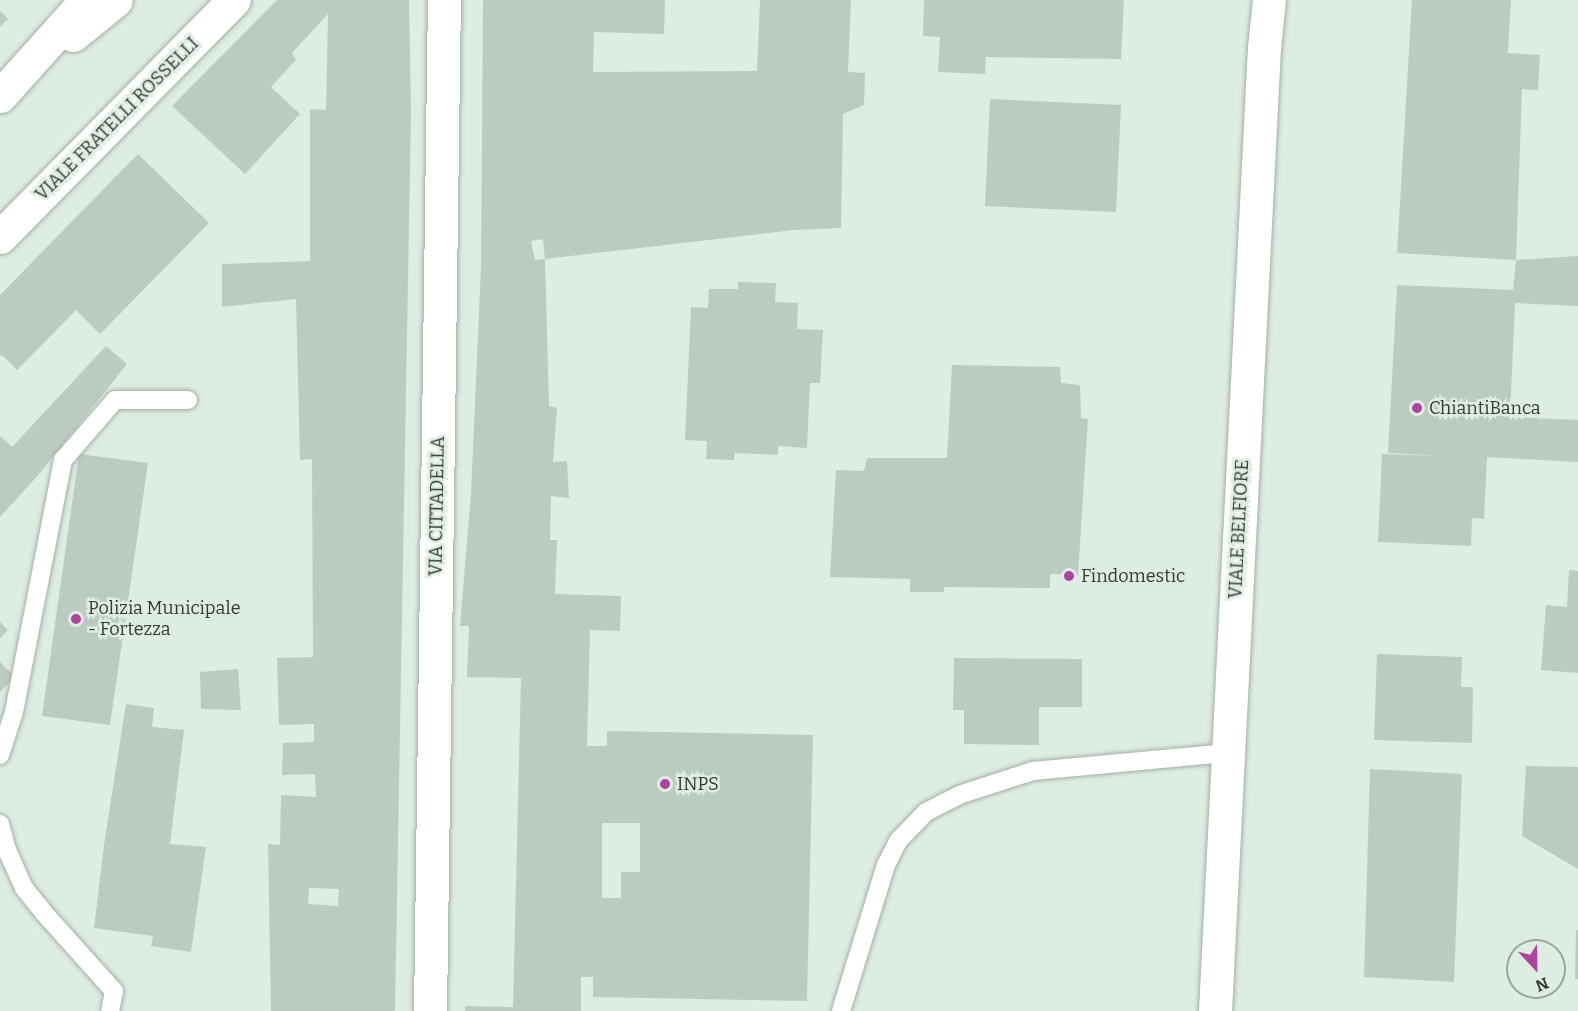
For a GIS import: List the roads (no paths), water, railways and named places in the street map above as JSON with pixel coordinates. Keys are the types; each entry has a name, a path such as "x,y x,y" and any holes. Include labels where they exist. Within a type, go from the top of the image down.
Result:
{"street":[{"path":"8,89 86,0"},
{"path":"8,89 116,0"},
{"name":"VIALE FRATELLI ROSSELLI","path":"0,237 234,0"},
{"name":"VIA CITTADELLA","path":"430,1011 444,0"},
{"name":"VIALE BELFIORE","path":"1261,0 1264,48"},
{"name":"VIALE BELFIORE","path":"1215,1011 1264,48 1269,0"}],"lane":[{"path":"0,755 14,711 63,460 115,400 188,400"},
{"path":"841,1011 886,865 898,841 926,812 959,795 1033,771 1228,753"},
{"path":"0,824 7,850 24,888 114,991 110,1011"}],"place":[{"name":"ChiantiBanca","path":"1417,408"},
{"name":"Findomestic","path":"1069,576"},
{"name":"Polizia Municipale - Fortezza","path":"76,619"},
{"name":"INPS","path":"665,784"}]}
